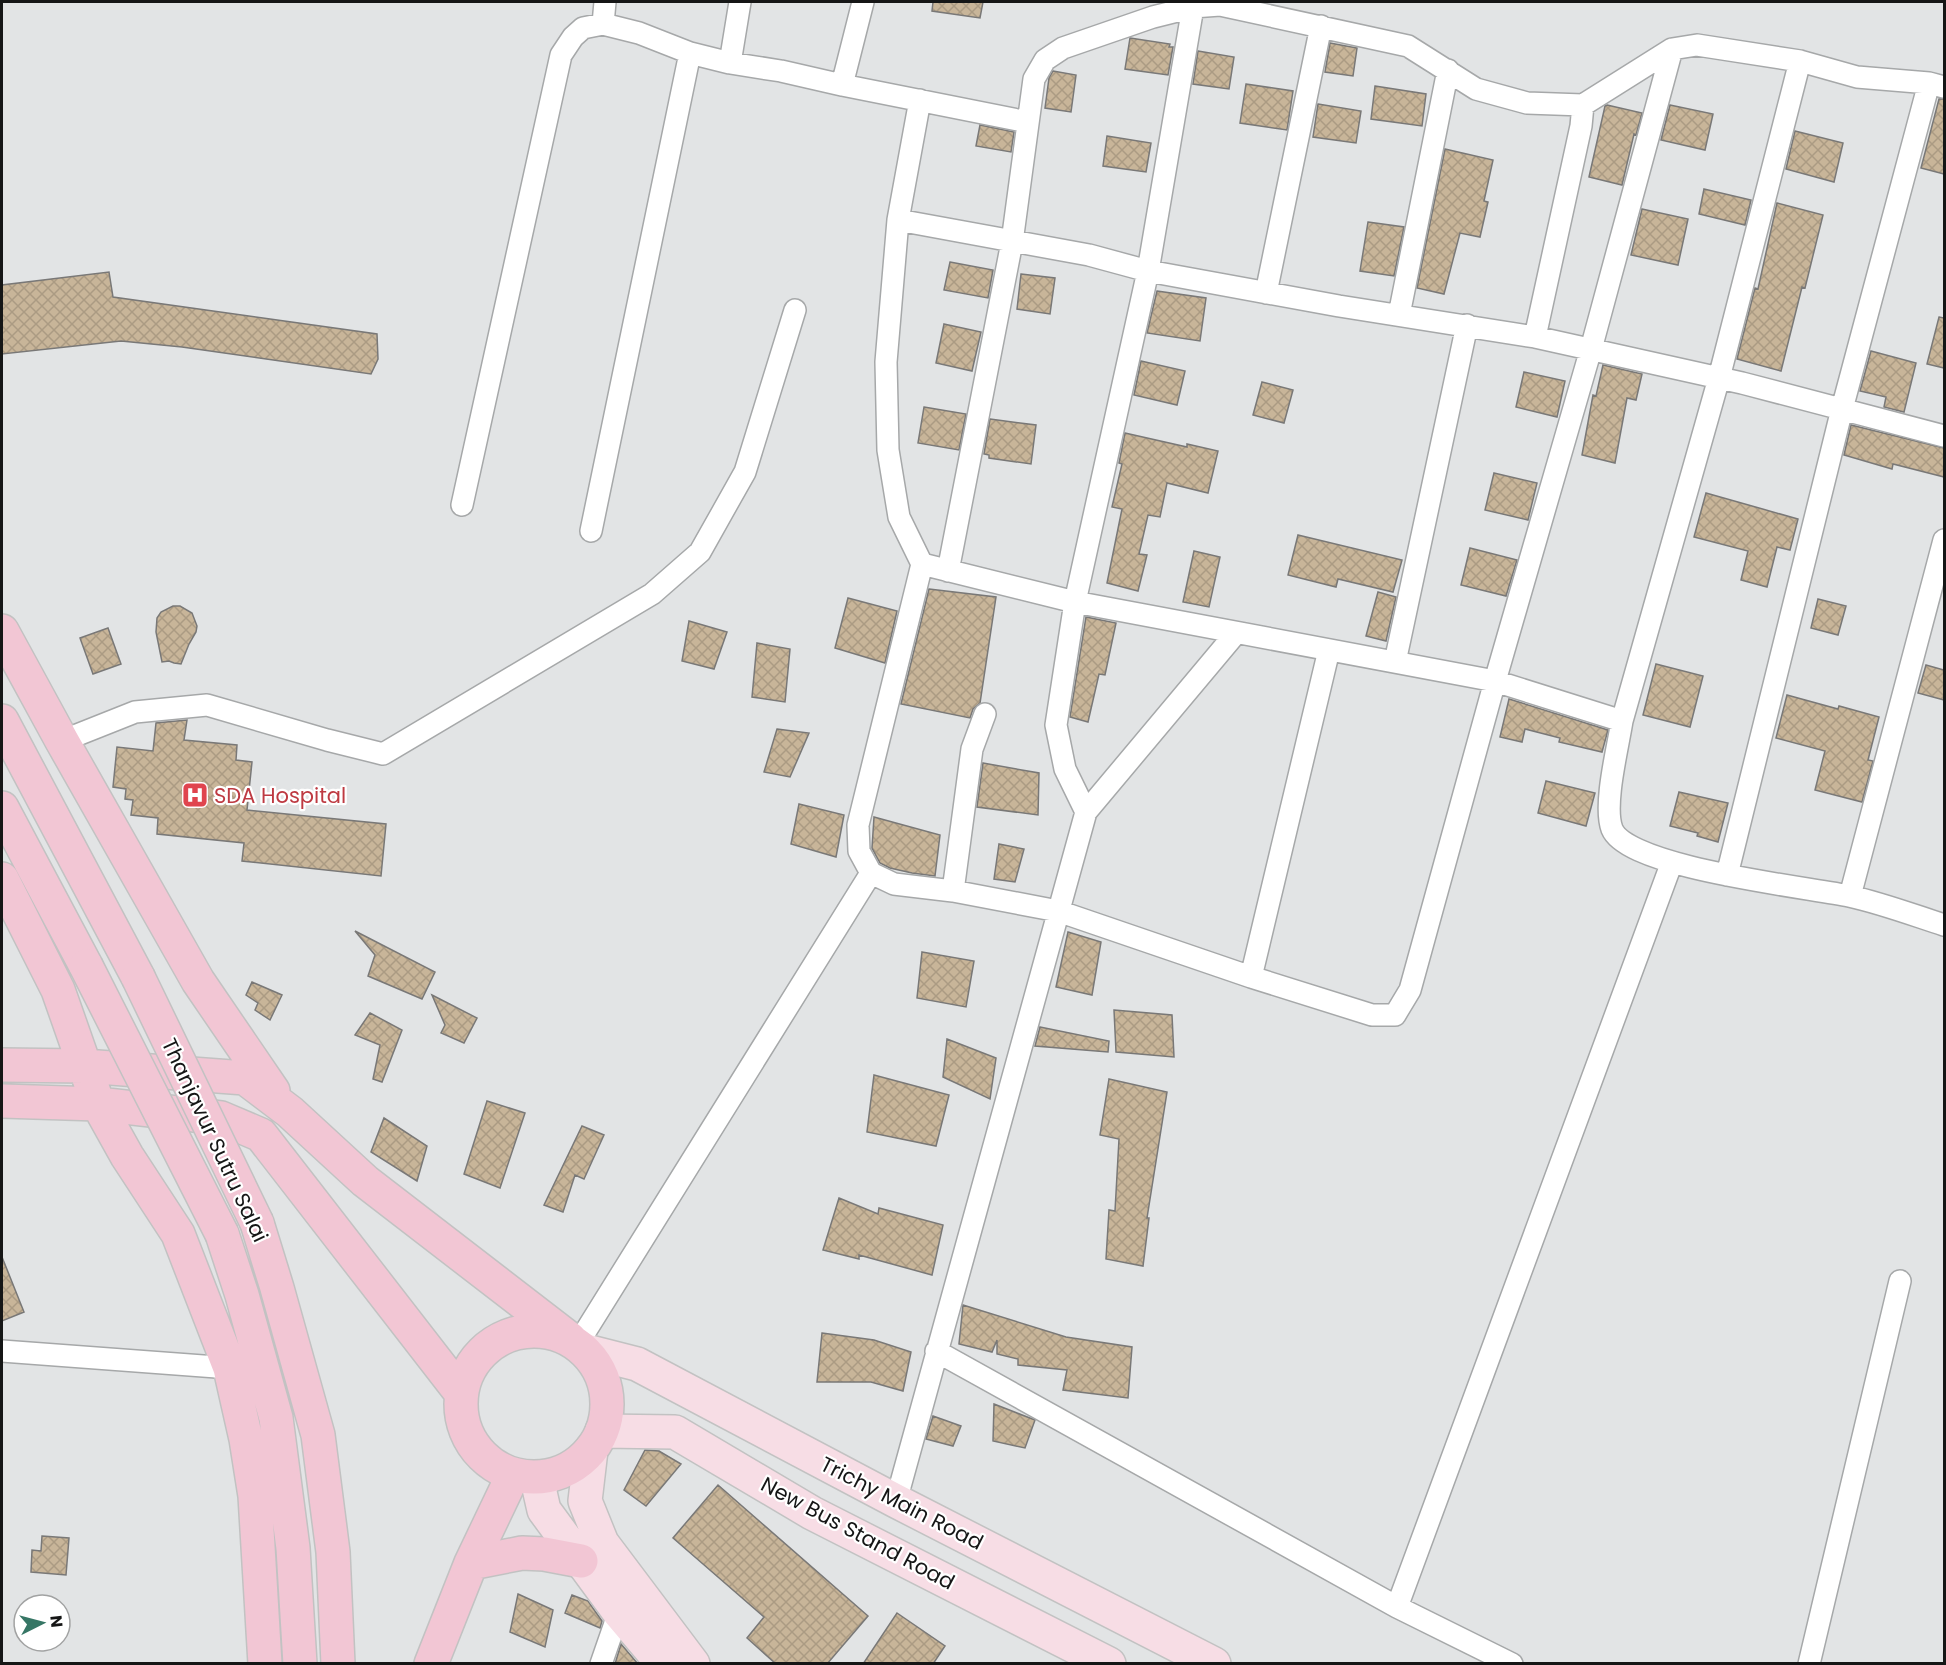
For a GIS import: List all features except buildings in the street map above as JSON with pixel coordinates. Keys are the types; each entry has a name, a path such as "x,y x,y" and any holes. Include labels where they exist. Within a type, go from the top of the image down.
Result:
{"highway":[{"path":"2,631 198,981 267,1083 290,1112"},
{"name":"Thanjavur Sutru Salai","path":"2,721 138,977 256,1223 277,1288 318,1435 333,1552 338,1664"},
{"name":"Thanjavur Sutru Salai","path":"2,808 86,966 222,1234 242,1295 276,1418 293,1548 300,1664"},
{"path":"2,879 58,990 98,1104 178,1234 230,1368 246,1439 255,1496 265,1664"},
{"path":"10,1065 40,1054 57,1033 58,990"},
{"path":"10,1065 84,1066 245,1078 290,1112 365,1181 578,1345 598,1369 606,1389 607,1410 597,1440 579,1462 563,1472 546,1477 530,1478 513,1475 494,1466 478,1452 467,1434 461,1414 461,1393 468,1370 482,1351 501,1337 524,1330 548,1331 578,1345"},
{"path":"2,1101 98,1104 220,1118 261,1135 461,1393"},
{"path":"53,1103 90,1122 128,1156"},
{"path":"431,1664 471,1563 513,1475"},
{"path":"471,1563 522,1553 544,1554 581,1561"}],"main road":[{"name":"Trichy Main Road","path":"578,1345 637,1364 896,1501 1214,1664"},
{"name":"New Bus Stand Road","path":"597,1440 675,1432 812,1512 1109,1664"},
{"path":"597,1440 585,1501 602,1543 693,1664"},
{"path":"546,1477 539,1488 544,1510 619,1612 663,1664"}],"street":[{"path":"603,24 605,2"},
{"path":"730,63 740,2"},
{"path":"842,85 863,2"},
{"path":"948,571 1011,242 1034,79 1045,60 1063,48 1153,17 1193,7 1220,5 1408,46 1476,89 1527,103 1583,105 1672,49 1697,45 1800,61 1857,77 1937,85 1842,409 1727,875"},
{"path":"1086,812 1065,769 1056,725 1075,602 1148,271 1193,7"},
{"path":"462,505 561,55 583,28 603,24 639,33 690,53 730,63 781,71 1028,122"},
{"path":"1266,292 1321,26"},
{"path":"920,100 898,220 886,362 888,450 899,517 922,564 858,825 859,851 871,873 894,884 953,891 1058,911 1251,977 1372,1015 1395,1015 1410,990 1495,681 1591,349 1672,49"},
{"path":"591,531 690,53"},
{"path":"1800,61 1719,378 1622,721 1609,805 1613,830 1630,847 1672,862 1727,875 1850,896 1944,925"},
{"path":"1399,315 1448,70"},
{"path":"1535,337 1581,126 1583,105"},
{"path":"898,220 1089,255 1148,271 1535,337 1719,378 1944,436"},
{"path":"62,741 135,712 207,705 383,754 652,594 700,552 746,472 795,310"},
{"path":"1395,662 1467,325"},
{"path":"1850,896 1944,540"},
{"path":"922,564 1075,602 1495,681 1622,721"},
{"path":"896,1501 1086,812 1236,633"},
{"path":"1251,977 1329,650"},
{"path":"953,891 972,749 985,714"},
{"path":"1397,1607 1672,862"},
{"path":"578,1345 871,873"},
{"path":"1809,1664 1900,1281"},
{"path":"2,1351 230,1368"},
{"path":"936,1352 1397,1607 1512,1664"},
{"path":"601,1664 619,1612"}],"place":[{"name":"SDA Hospital","path":"195,795"}]}
